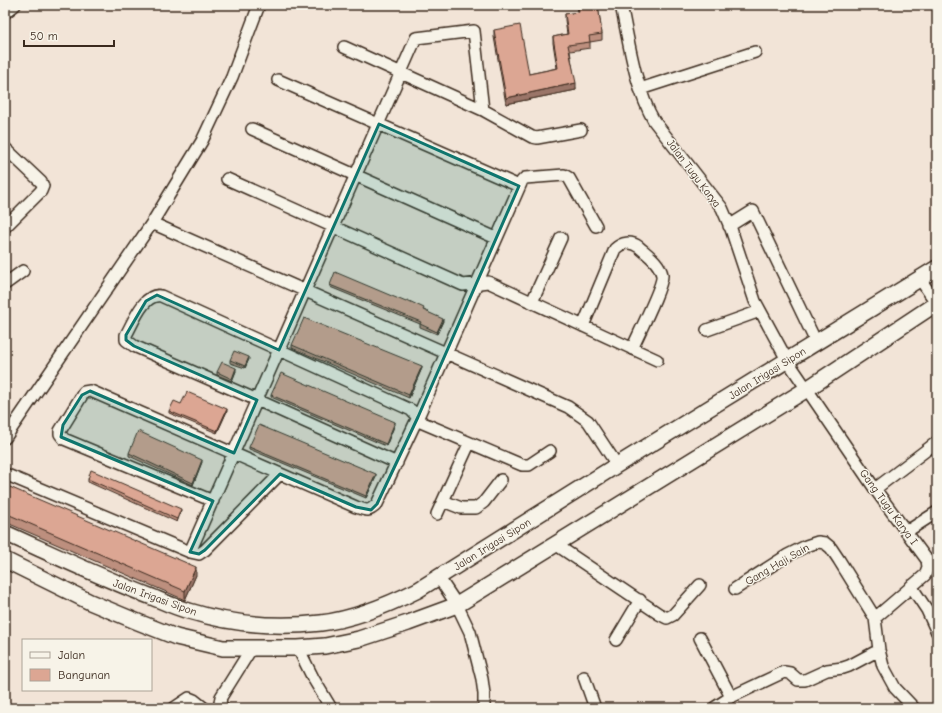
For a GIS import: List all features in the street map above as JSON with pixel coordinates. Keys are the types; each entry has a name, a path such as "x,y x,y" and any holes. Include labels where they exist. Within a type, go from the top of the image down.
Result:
{"street":[{"path":"5,13 15,5"},
{"path":"5,438 152,223 202,141 216,114 259,5"},
{"name":"Jalan Tugu Karya","path":"620,5 644,101 654,121 716,198 722,208 755,301 789,362"},
{"path":"190,552 416,38 474,30 482,110"},
{"path":"344,47 402,72 482,110 532,137 537,138 581,130"},
{"path":"640,89 755,52"},
{"path":"278,80 519,186"},
{"path":"252,129 496,238"},
{"path":"5,148 41,182 43,186 42,192 5,227"},
{"path":"213,501 64,439 60,434 60,430 84,392 90,391 368,511 377,504 397,463 522,181 525,178 566,176 569,178 596,226"},
{"path":"227,179 464,285 488,282 657,360"},
{"path":"729,226 753,212 816,342"},
{"path":"152,223 568,407 588,421 617,465"},
{"path":"532,302 561,238"},
{"path":"583,326 615,249 621,244 628,243 637,246 655,261 663,276 632,349"},
{"name":"Jalan Irigasi Sipon","path":"5,533 119,585 189,611 235,622 322,624 365,612 390,604 440,579 617,465 789,362 816,342 922,282 937,268"},
{"path":"5,284 23,271"},
{"path":"5,560 90,602 176,637 223,648 298,648 359,639 408,623 456,604 555,544 805,386 936,302 922,282"},
{"path":"397,463 134,346 126,340 126,335 146,301 157,295 411,410 423,423 469,444 525,466 550,451"},
{"path":"707,330 760,311"},
{"name":"Gang Tugu Karya I","path":"789,362 875,489 906,532 932,562 925,575 875,618"},
{"path":"875,489 937,442"},
{"path":"437,514 469,444"},
{"path":"5,474 190,552 199,554 205,550 280,474"},
{"path":"443,501 461,508 476,508 484,502 501,480"},
{"path":"906,532 937,512"},
{"name":"Gang Haji Sain","path":"735,589 782,559 806,546 818,542 825,543 831,548 839,560 875,618"},
{"path":"555,544 667,618 673,615 700,585"},
{"path":"440,579 456,604 470,632 482,679 484,708"},
{"path":"911,586 927,610 937,632"},
{"path":"616,640 640,600"},
{"path":"875,618 879,650 883,666 895,688 914,708"},
{"path":"322,624 325,645"},
{"path":"700,638 730,697"},
{"path":"298,648 313,678 331,708"},
{"path":"219,706 221,697 251,649"},
{"path":"714,708 730,697 784,672 790,673 798,680 805,680 827,670 849,666 879,650"},
{"path":"584,677 595,708"},
{"path":"174,708 189,698 204,708"}],"highlighted area":[{"path":"379,124 519,186 418,417 377,504 371,510 356,507 280,474 205,550 199,554 190,552 213,501 61,437 63,425 82,395 90,391 234,453 257,400 134,346 126,340 126,335 146,301 157,295 279,350"}],"building":[{"path":"578,5 598,5 602,34 589,36 590,42 568,45 576,83 506,98 494,30 520,25 529,74 558,68 553,37 568,34 565,14 579,12"},
{"path":"335,272 406,302 407,300 424,308 423,310 443,319 437,332 420,324 421,322 330,285"},
{"path":"304,318 422,366 409,395 292,345"},
{"path":"234,351 249,357 245,366 230,360"},
{"path":"222,362 236,368 232,379 217,372"},
{"path":"281,373 395,422 386,444 271,395"},
{"path":"187,392 227,409 217,431 169,411 174,401 181,404"},
{"path":"259,425 376,474 366,496 249,447"},
{"path":"138,431 202,460 193,483 129,453"},
{"path":"91,470 181,509 177,519 88,479"},
{"path":"5,485 196,567 185,591 5,513"}]}
